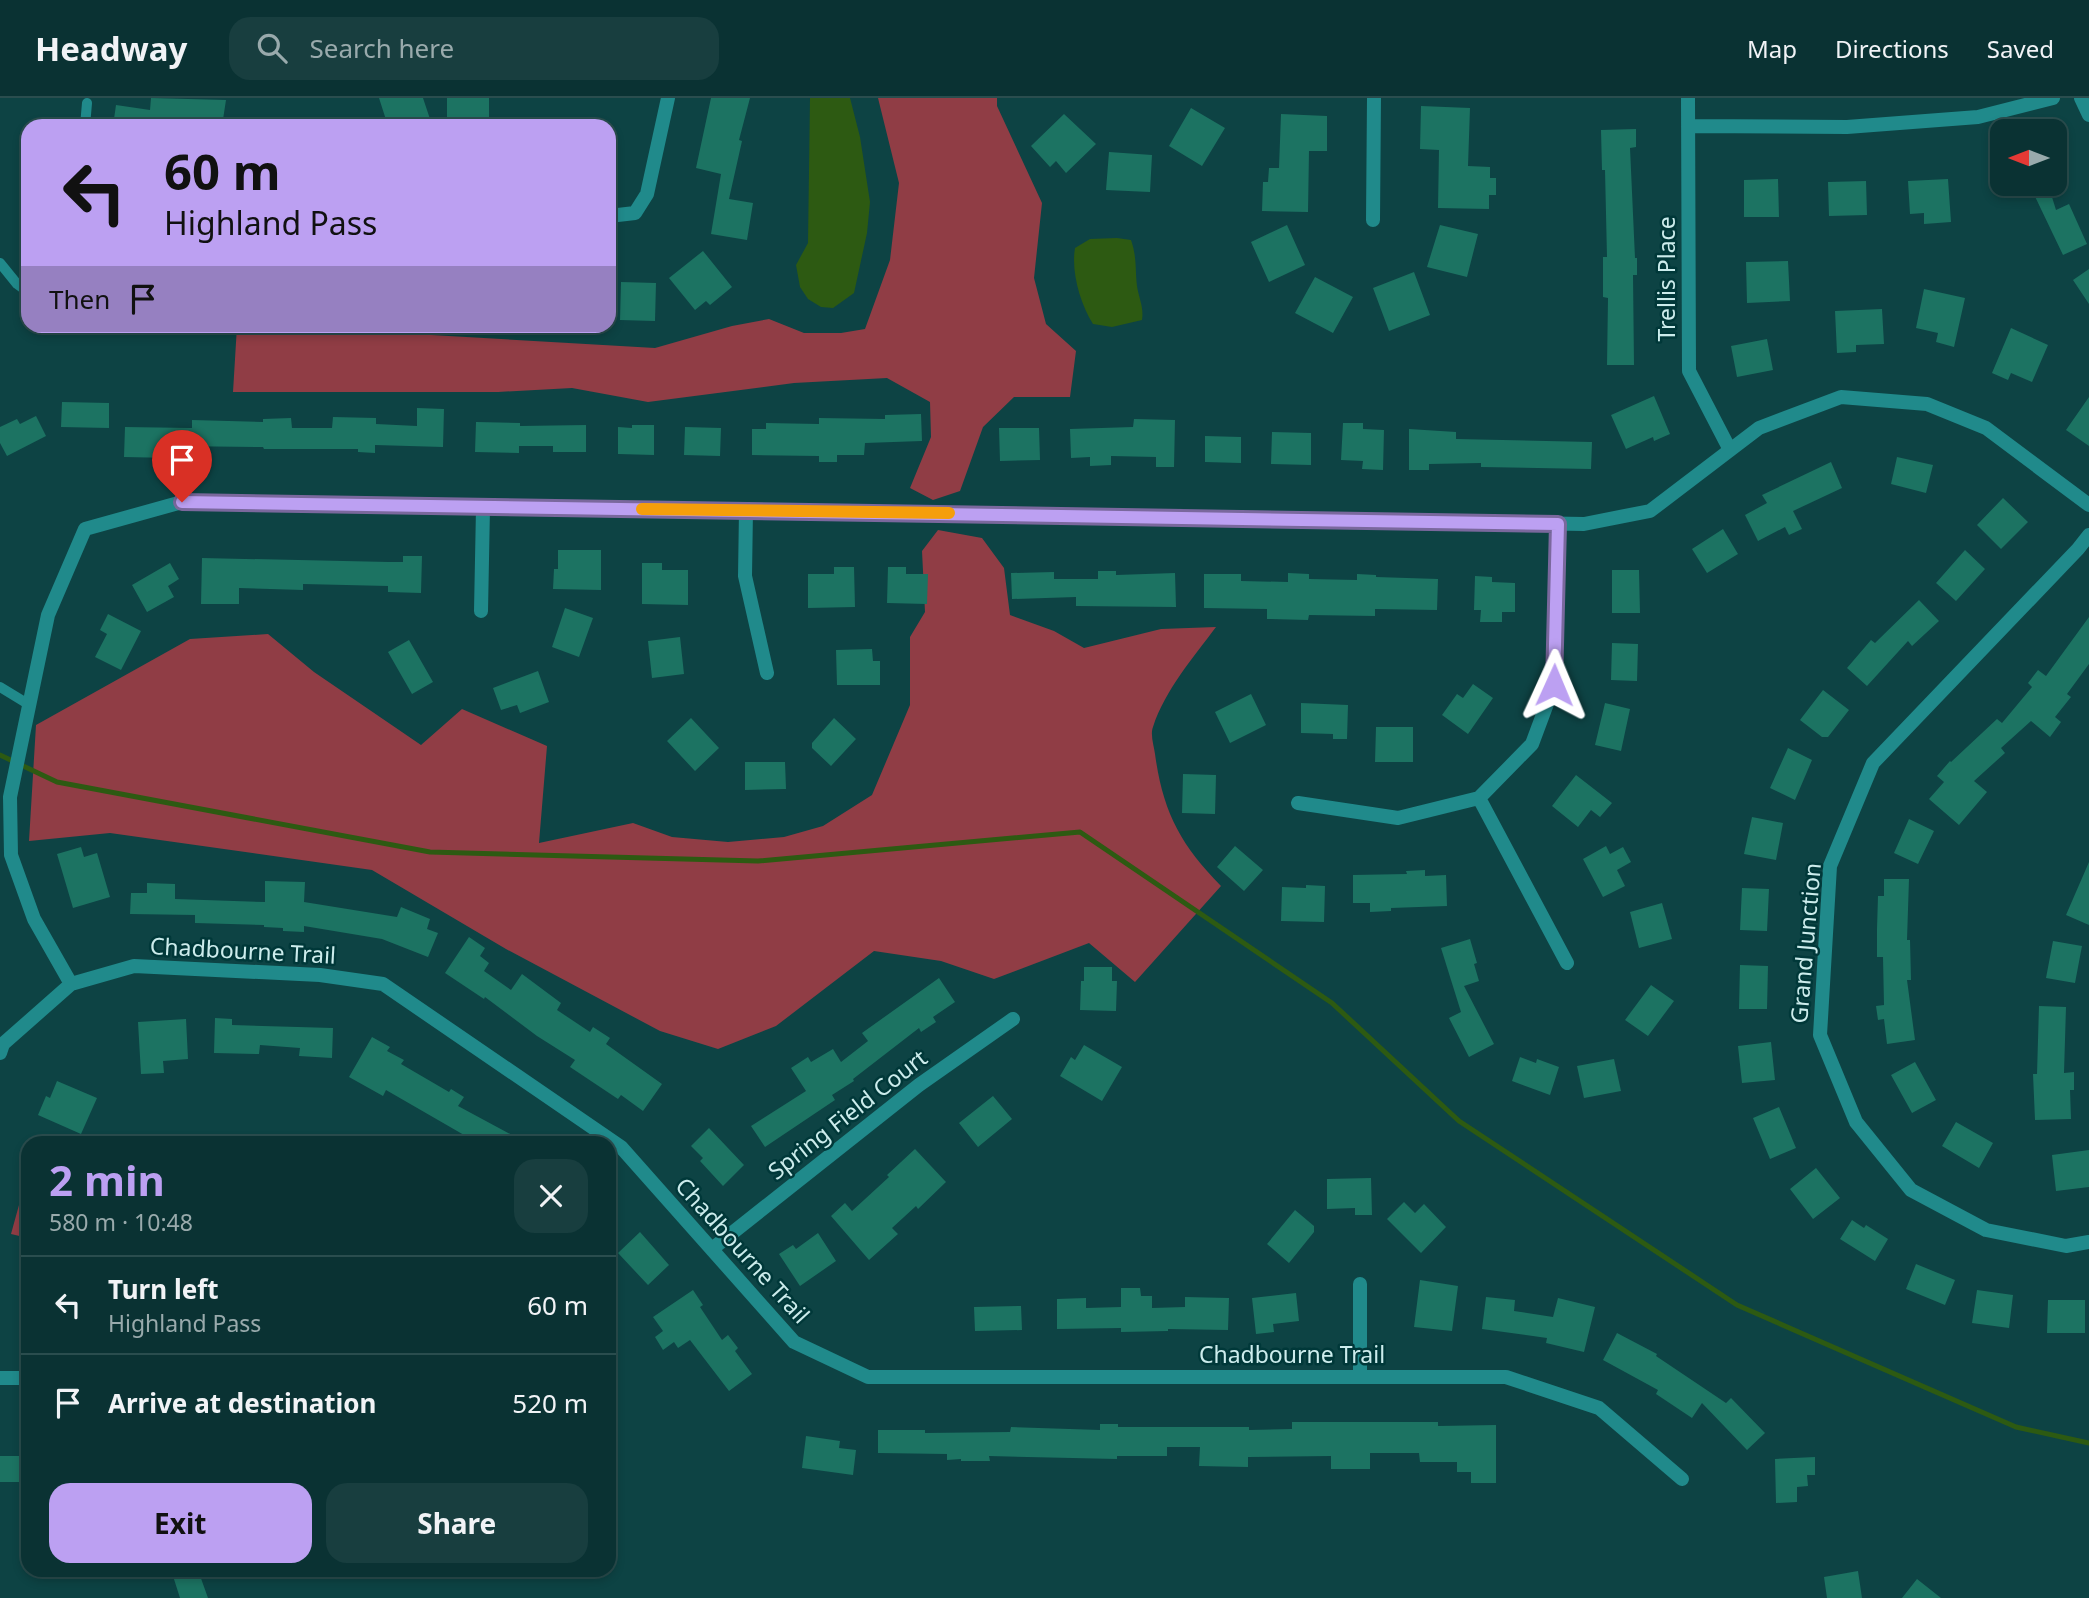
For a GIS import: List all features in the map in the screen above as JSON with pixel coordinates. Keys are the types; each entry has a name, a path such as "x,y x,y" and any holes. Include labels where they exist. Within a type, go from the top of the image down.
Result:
{"street":[{"path":"616,215 635,213 647,194 668,98"},
{"path":"1373,220 1374,98"},
{"name":"Trellis Place","path":"1688,98 1689,371 1730,450"},
{"path":"1688,126 1847,127 1952,119 1978,117 2053,98"},
{"path":"2081,98 2089,115"},
{"path":"71,984 34,919 11,855 10,796 48,615 85,529 182,502 1584,524 1650,511 1759,428 1841,397 1927,404 1986,428 2089,505"},
{"path":"481,611 483,508"},
{"path":"746,510 745,576 766,673"},
{"path":"1298,803 1398,818 1479,798 1532,744 1554,685 1558,524"},
{"name":"Grand Junction","path":"2089,535 1873,763 1830,866 1820,1035 1856,1122 1912,1190 1986,1230 2066,1247 2089,1242"},
{"path":"1479,798 1567,962"},
{"name":"Chadbourne Trail","path":"0,1053 2,1044 71,984 134,966 320,975 383,984 605,1136"},
{"name":"Spring Field Court","path":"712,1249 919,1085 1013,1019"},
{"name":"Chadbourne Trail","path":"616,1144 794,1342 868,1377 1506,1377 1599,1408 1682,1479"},
{"path":"1360,1284 1360,1377"},
{"path":"0,1378 21,1378"}],"lane":[{"path":"86,119 87,103"},
{"path":"0,263 21,287"},
{"path":"0,687 28,704"}],"shaded area":[{"path":"810,98 850,98 860,137 870,202 867,233 854,293 833,308 821,307 808,299 800,287 796,265 808,243"},
{"path":"878,98 997,98 997,106 1042,203 1034,278 1046,324 1076,351 1070,397 1014,397 983,427 960,491 933,500 910,488 931,437 930,402 887,378 794,383 648,402 572,388 498,392 233,392 237,333 396,333 655,348 732,326 769,319 804,333 841,333 865,329 890,260 899,183"},
{"path":"1090,239 1131,240 1133,246 1142,320 1112,327 1093,324 1078,287 1074,267 1075,248"},
{"path":"938,530 982,538 1004,568 1010,615 1054,631 1084,648 1161,629 1216,627 1172,687 1158,713 1152,733 1158,775 1176,826 1195,856 1221,886 1135,982 1089,943 994,979 941,961 874,951 776,1026 718,1049 660,1031 506,949 372,870 110,833 29,841 36,725 190,639 268,634 314,672 421,745 462,709 547,746 539,843 633,823 672,837 728,842 784,837 823,826 872,795 910,705 910,637 925,612 922,551"},
{"path":"19,1205 21,1236 11,1234"}],"building":[{"path":"151,98 226,100 223,119 114,119 116,105 150,110"},
{"path":"379,98 423,98 430,119 386,119"},
{"path":"447,98 489,98 489,119 447,119"},
{"path":"711,98 750,98 739,140 742,141 729,199 753,203 747,240 711,234 721,174 696,168"},
{"path":"1421,106 1470,108 1468,166 1490,167 1490,178 1496,178 1496,195 1489,195 1489,209 1438,208 1439,150 1420,149"},
{"path":"1191,108 1225,128 1202,166 1169,146"},
{"path":"1064,114 1096,144 1066,173 1056,161 1050,167 1031,146"},
{"path":"1281,114 1327,116 1327,151 1309,151 1308,212 1262,211 1263,182 1268,182 1269,168 1279,168"},
{"path":"1636,129 1636,147 1630,148 1637,258 1637,275 1633,275 1634,365 1607,365 1608,298 1603,297 1603,257 1607,257 1605,170 1602,170 1601,130"},
{"path":"1109,152 1152,155 1150,192 1106,190"},
{"path":"1778,179 1779,217 1744,217 1744,180"},
{"path":"1948,179 1951,222 1924,224 1924,213 1910,214 1908,181"},
{"path":"1866,181 1867,215 1829,216 1828,182"},
{"path":"2035,196 2052,196 2056,210 2069,204 2087,244 2063,255"},
{"path":"1287,225 1305,265 1269,282 1251,242"},
{"path":"1440,225 1478,234 1467,277 1427,267"},
{"path":"703,251 732,287 710,305 706,301 695,310 669,278"},
{"path":"1788,261 1790,301 1747,303 1746,262"},
{"path":"2089,269 2089,304 2073,280"},
{"path":"1414,272 1430,315 1389,331 1373,288"},
{"path":"1315,277 1353,297 1333,333 1295,313"},
{"path":"621,282 656,283 655,321 620,320"},
{"path":"1924,289 1965,298 1954,347 1936,342 1938,333 1916,328"},
{"path":"1882,309 1884,344 1856,345 1856,352 1837,353 1835,311"},
{"path":"2011,328 2048,345 2032,382 2011,373 2008,380 1992,373"},
{"path":"1767,339 1773,370 1737,377 1731,346"},
{"path":"1654,396 1670,434 1654,441 1653,437 1626,449 1611,415"},
{"path":"2089,397 2089,446 2066,430"},
{"path":"62,402 109,403 109,428 61,427"},
{"path":"417,408 444,409 443,447 375,445 375,453 358,452 358,449 172,446 172,458 124,457 125,427 192,428 192,420 263,422 263,419 291,418 292,428 332,428 333,417 376,418 376,424 417,426"},
{"path":"921,414 922,441 865,443 864,455 837,455 837,462 819,462 819,456 752,455 752,429 766,429 766,423 819,424 819,418 885,419 885,415"},
{"path":"36,416 46,436 7,456 0,443 0,427 17,419 20,424"},
{"path":"1134,419 1175,420 1174,467 1156,467 1156,457 1111,456 1111,465 1090,466 1090,457 1071,458 1070,429 1133,427"},
{"path":"476,422 520,423 520,426 586,425 586,452 553,452 553,446 519,446 519,453 475,452"},
{"path":"1343,423 1363,423 1363,429 1384,430 1383,470 1362,469 1363,461 1341,460"},
{"path":"632,425 654,425 654,455 618,454 618,427 632,428"},
{"path":"685,427 721,428 720,456 684,455"},
{"path":"999,428 1039,428 1040,460 1000,461"},
{"path":"1409,429 1456,432 1456,439 1592,442 1591,469 1481,467 1481,463 1429,464 1429,470 1409,470"},
{"path":"1272,432 1311,433 1311,465 1271,464"},
{"path":"1205,436 1241,437 1241,463 1205,462"},
{"path":"1897,457 1933,465 1926,493 1891,484"},
{"path":"1831,462 1842,488 1793,511 1802,529 1789,535 1785,527 1758,541 1745,515 1767,503 1762,495"},
{"path":"2003,498 2028,522 2001,549 1977,525"},
{"path":"1723,529 1738,554 1707,573 1692,549"},
{"path":"558,550 601,550 601,590 553,589 554,569 558,569"},
{"path":"1965,550 1985,569 1956,601 1936,583"},
{"path":"403,556 422,556 421,593 388,592 388,586 303,584 303,590 239,588 239,604 201,604 202,558 403,562"},
{"path":"170,563 179,579 168,586 174,597 147,612 132,585"},
{"path":"642,563 662,563 662,570 688,570 688,605 642,604"},
{"path":"834,567 854,567 855,607 808,608 808,574 834,574"},
{"path":"888,567 906,567 906,574 928,574 927,604 887,603"},
{"path":"1612,570 1639,570 1640,613 1612,613"},
{"path":"1098,571 1116,571 1116,575 1175,573 1176,607 1076,606 1076,597 1012,599 1011,573 1054,572 1054,579 1098,579"},
{"path":"1288,573 1309,574 1309,579 1357,580 1357,574 1438,579 1437,610 1375,609 1375,616 1309,615 1308,620 1267,619 1267,609 1204,608 1204,574 1241,574 1241,581 1288,582"},
{"path":"1475,576 1492,577 1492,582 1515,583 1515,612 1502,612 1502,622 1480,622 1481,610 1474,610"},
{"path":"1919,600 1939,621 1912,646 1908,641 1867,686 1847,668 1871,640 1875,643"},
{"path":"565,608 593,618 579,657 552,647"},
{"path":"108,614 141,631 121,670 95,657 107,634 100,630"},
{"path":"2089,617 2089,664 2067,694 2071,697 2055,717 2061,722 2050,737 2031,721 2001,748 2005,753 1974,781 1987,792 1959,825 1929,799 1944,782 1937,776 1997,719 2002,723 2032,687 2028,683 2038,670 2046,676"},
{"path":"680,637 684,674 652,678 648,641"},
{"path":"409,640 433,682 412,694 388,652"},
{"path":"1612,643 1638,644 1637,681 1611,680"},
{"path":"872,649 873,661 880,661 880,685 837,685 836,650"},
{"path":"538,671 549,702 520,713 517,705 501,710 493,688"},
{"path":"1473,684 1493,698 1468,734 1442,715 1457,694 1463,698"},
{"path":"1823,690 1849,710 1828,737 1822,737 1800,720"},
{"path":"1251,694 1266,725 1230,743 1215,712"},
{"path":"1301,703 1348,705 1347,739 1333,739 1333,734 1301,733"},
{"path":"1605,703 1630,709 1621,751 1595,745"},
{"path":"691,718 719,748 695,771 667,741"},
{"path":"834,718 856,739 831,766 812,748 812,743"},
{"path":"1376,727 1413,727 1413,762 1375,762"},
{"path":"1788,748 1812,760 1795,800 1770,788"},
{"path":"745,762 785,762 786,789 745,790"},
{"path":"1183,774 1216,775 1215,814 1182,813"},
{"path":"1576,775 1612,803 1600,817 1591,810 1578,827 1552,806"},
{"path":"1752,817 1783,823 1776,860 1744,854"},
{"path":"1909,819 1934,831 1918,864 1894,853"},
{"path":"1235,846 1263,870 1244,891 1217,867"},
{"path":"1606,846 1610,854 1623,847 1631,862 1617,870 1625,886 1603,897 1583,859"},
{"path":"81,847 84,857 97,853 110,897 73,908 57,854"},
{"path":"2089,862 2089,925 2066,915"},
{"path":"1425,870 1425,876 1446,875 1447,906 1391,908 1391,911 1370,912 1370,903 1353,903 1353,875 1407,874 1406,871"},
{"path":"1884,879 1909,879 1907,940 1910,940 1911,980 1907,980 1915,1040 1887,1044 1884,1019 1878,1020 1876,1006 1884,1005 1883,957 1877,957 1877,929 1878,896 1884,896"},
{"path":"265,881 305,882 304,902 397,917 401,907 430,919 427,929 438,933 428,957 382,939 304,926 304,932 283,931 283,928 264,925 195,923 195,915 130,914 131,893 147,893 147,883 175,884 175,899 265,902"},
{"path":"1306,885 1325,886 1324,922 1281,921 1282,887 1306,888"},
{"path":"1742,888 1769,889 1767,931 1740,930"},
{"path":"1662,903 1672,939 1639,948 1630,912"},
{"path":"469,937 485,948 480,956 489,963 484,971 511,990 522,974 561,1003 557,1010 590,1032 593,1027 610,1038 606,1044 662,1084 643,1111 621,1095 618,1099 570,1067 575,1060 537,1036 485,997 484,999 445,973"},
{"path":"1470,939 1479,981 1464,986 1494,1044 1469,1057 1449,1018 1461,1012 1441,948"},
{"path":"2053,941 2082,946 2075,983 2046,978"},
{"path":"1740,965 1768,966 1767,1009 1739,1009"},
{"path":"1084,967 1112,967 1112,981 1117,981 1116,1011 1080,1010"},
{"path":"939,978 955,1002 933,1017 936,1022 921,1032 919,1028 853,1079 854,1081 832,1095 835,1100 765,1147 751,1126 806,1091 791,1068 808,1057 811,1062 833,1049 841,1062 868,1041 862,1033"},
{"path":"1651,985 1674,1001 1648,1036 1625,1020"},
{"path":"2039,1006 2066,1007 2064,1073 2074,1072 2074,1090 2070,1090 2071,1119 2035,1120 2033,1074 2037,1074"},
{"path":"215,1018 232,1019 232,1025 333,1028 332,1058 299,1056 300,1048 260,1045 259,1054 214,1053"},
{"path":"186,1019 188,1059 163,1061 164,1073 141,1074 138,1022"},
{"path":"372,1037 390,1047 387,1051 404,1060 401,1064 449,1092 451,1089 464,1097 458,1106 514,1136 464,1136 386,1090 383,1096 349,1077"},
{"path":"1771,1042 1775,1080 1742,1083 1738,1046"},
{"path":"1084,1045 1122,1067 1102,1101 1060,1076 1071,1057 1075,1060"},
{"path":"1520,1057 1536,1063 1537,1059 1559,1067 1550,1095 1512,1081"},
{"path":"1614,1059 1621,1091 1584,1098 1577,1066"},
{"path":"1915,1062 1936,1100 1912,1113 1891,1075"},
{"path":"57,1081 97,1098 81,1134 38,1115 46,1096 50,1098"},
{"path":"993,1096 1012,1119 978,1147 959,1123"},
{"path":"1779,1107 1796,1148 1770,1159 1753,1118"},
{"path":"1956,1122 1993,1143 1979,1168 1942,1146"},
{"path":"709,1128 744,1165 723,1186 700,1161 703,1158 691,1146"},
{"path":"915,1149 946,1182 918,1209 916,1206 892,1228 898,1234 869,1260 831,1216 845,1203 852,1211"},
{"path":"2089,1150 2089,1187 2056,1191 2052,1155"},
{"path":"1816,1168 1840,1198 1813,1219 1790,1189"},
{"path":"1371,1178 1372,1215 1355,1215 1355,1208 1327,1209 1327,1179"},
{"path":"1404,1202 1415,1213 1424,1204 1446,1227 1421,1253 1387,1219"},
{"path":"1295,1210 1314,1226 1314,1232 1289,1263 1267,1244"},
{"path":"1852,1220 1864,1228 1866,1225 1888,1239 1875,1261 1840,1239"},
{"path":"640,1232 669,1265 648,1285 618,1253"},
{"path":"818,1233 836,1261 800,1286 779,1254 793,1245 796,1249"},
{"path":"1916,1264 1955,1280 1945,1305 1906,1289"},
{"path":"1420,1280 1458,1286 1452,1331 1414,1327"},
{"path":"1121,1288 1140,1288 1141,1296 1152,1296 1152,1308 1185,1307 1185,1297 1229,1298 1228,1330 1168,1329 1121,1332 1121,1328 1057,1329 1057,1299 1086,1298 1086,1308 1121,1307"},
{"path":"693,1290 703,1305 700,1307 722,1340 728,1335 738,1348 735,1351 752,1374 729,1391 690,1340 678,1348 674,1342 663,1350 655,1337 663,1331 653,1317"},
{"path":"1977,1290 2013,1295 2009,1328 1972,1323"},
{"path":"1296,1293 1299,1321 1273,1324 1274,1332 1256,1334 1252,1298"},
{"path":"1486,1297 1515,1300 1514,1311 1553,1317 1558,1298 1595,1307 1584,1352 1546,1343 1547,1338 1482,1329"},
{"path":"2048,1300 2085,1300 2085,1333 2047,1333"},
{"path":"1021,1306 1022,1330 975,1331 974,1307"},
{"path":"1617,1333 1657,1354 1656,1356 1726,1403 1731,1398 1765,1433 1747,1450 1702,1403 1692,1418 1656,1394 1658,1390 1603,1360"},
{"path":"1292,1422 1438,1422 1438,1426 1496,1425 1496,1483 1471,1483 1471,1472 1457,1472 1457,1462 1420,1462 1419,1453 1370,1453 1370,1469 1331,1469 1331,1456 1248,1457 1248,1467 1199,1466 1200,1447 1167,1447 1167,1456 1117,1456 1117,1459 989,1456 990,1461 961,1461 947,1460 947,1454 878,1453 878,1430 925,1430 925,1433 1010,1432 1011,1427 1100,1430 1100,1424 1118,1424 1118,1427 1249,1427 1249,1430 1292,1429"},
{"path":"806,1436 840,1441 839,1448 856,1450 853,1475 802,1468"},
{"path":"0,1456 21,1456 21,1482 0,1482"},
{"path":"1815,1457 1815,1475 1807,1475 1808,1486 1797,1487 1797,1502 1776,1503 1775,1459"},
{"path":"1858,1571 1862,1598 1827,1598 1824,1577"},
{"path":"173,1577 200,1577 208,1598 180,1598"},
{"path":"1917,1579 1941,1598 1902,1598"}],"waterway":[{"path":"0,755 57,782 430,852 758,861 1080,832 1332,1003 1459,1121 1737,1305 2016,1427 2089,1443"}],"slow traffic":[{"path":"642,509 949,513"}],"route":[{"path":"182,502 1558,524 1554,685"}]}
